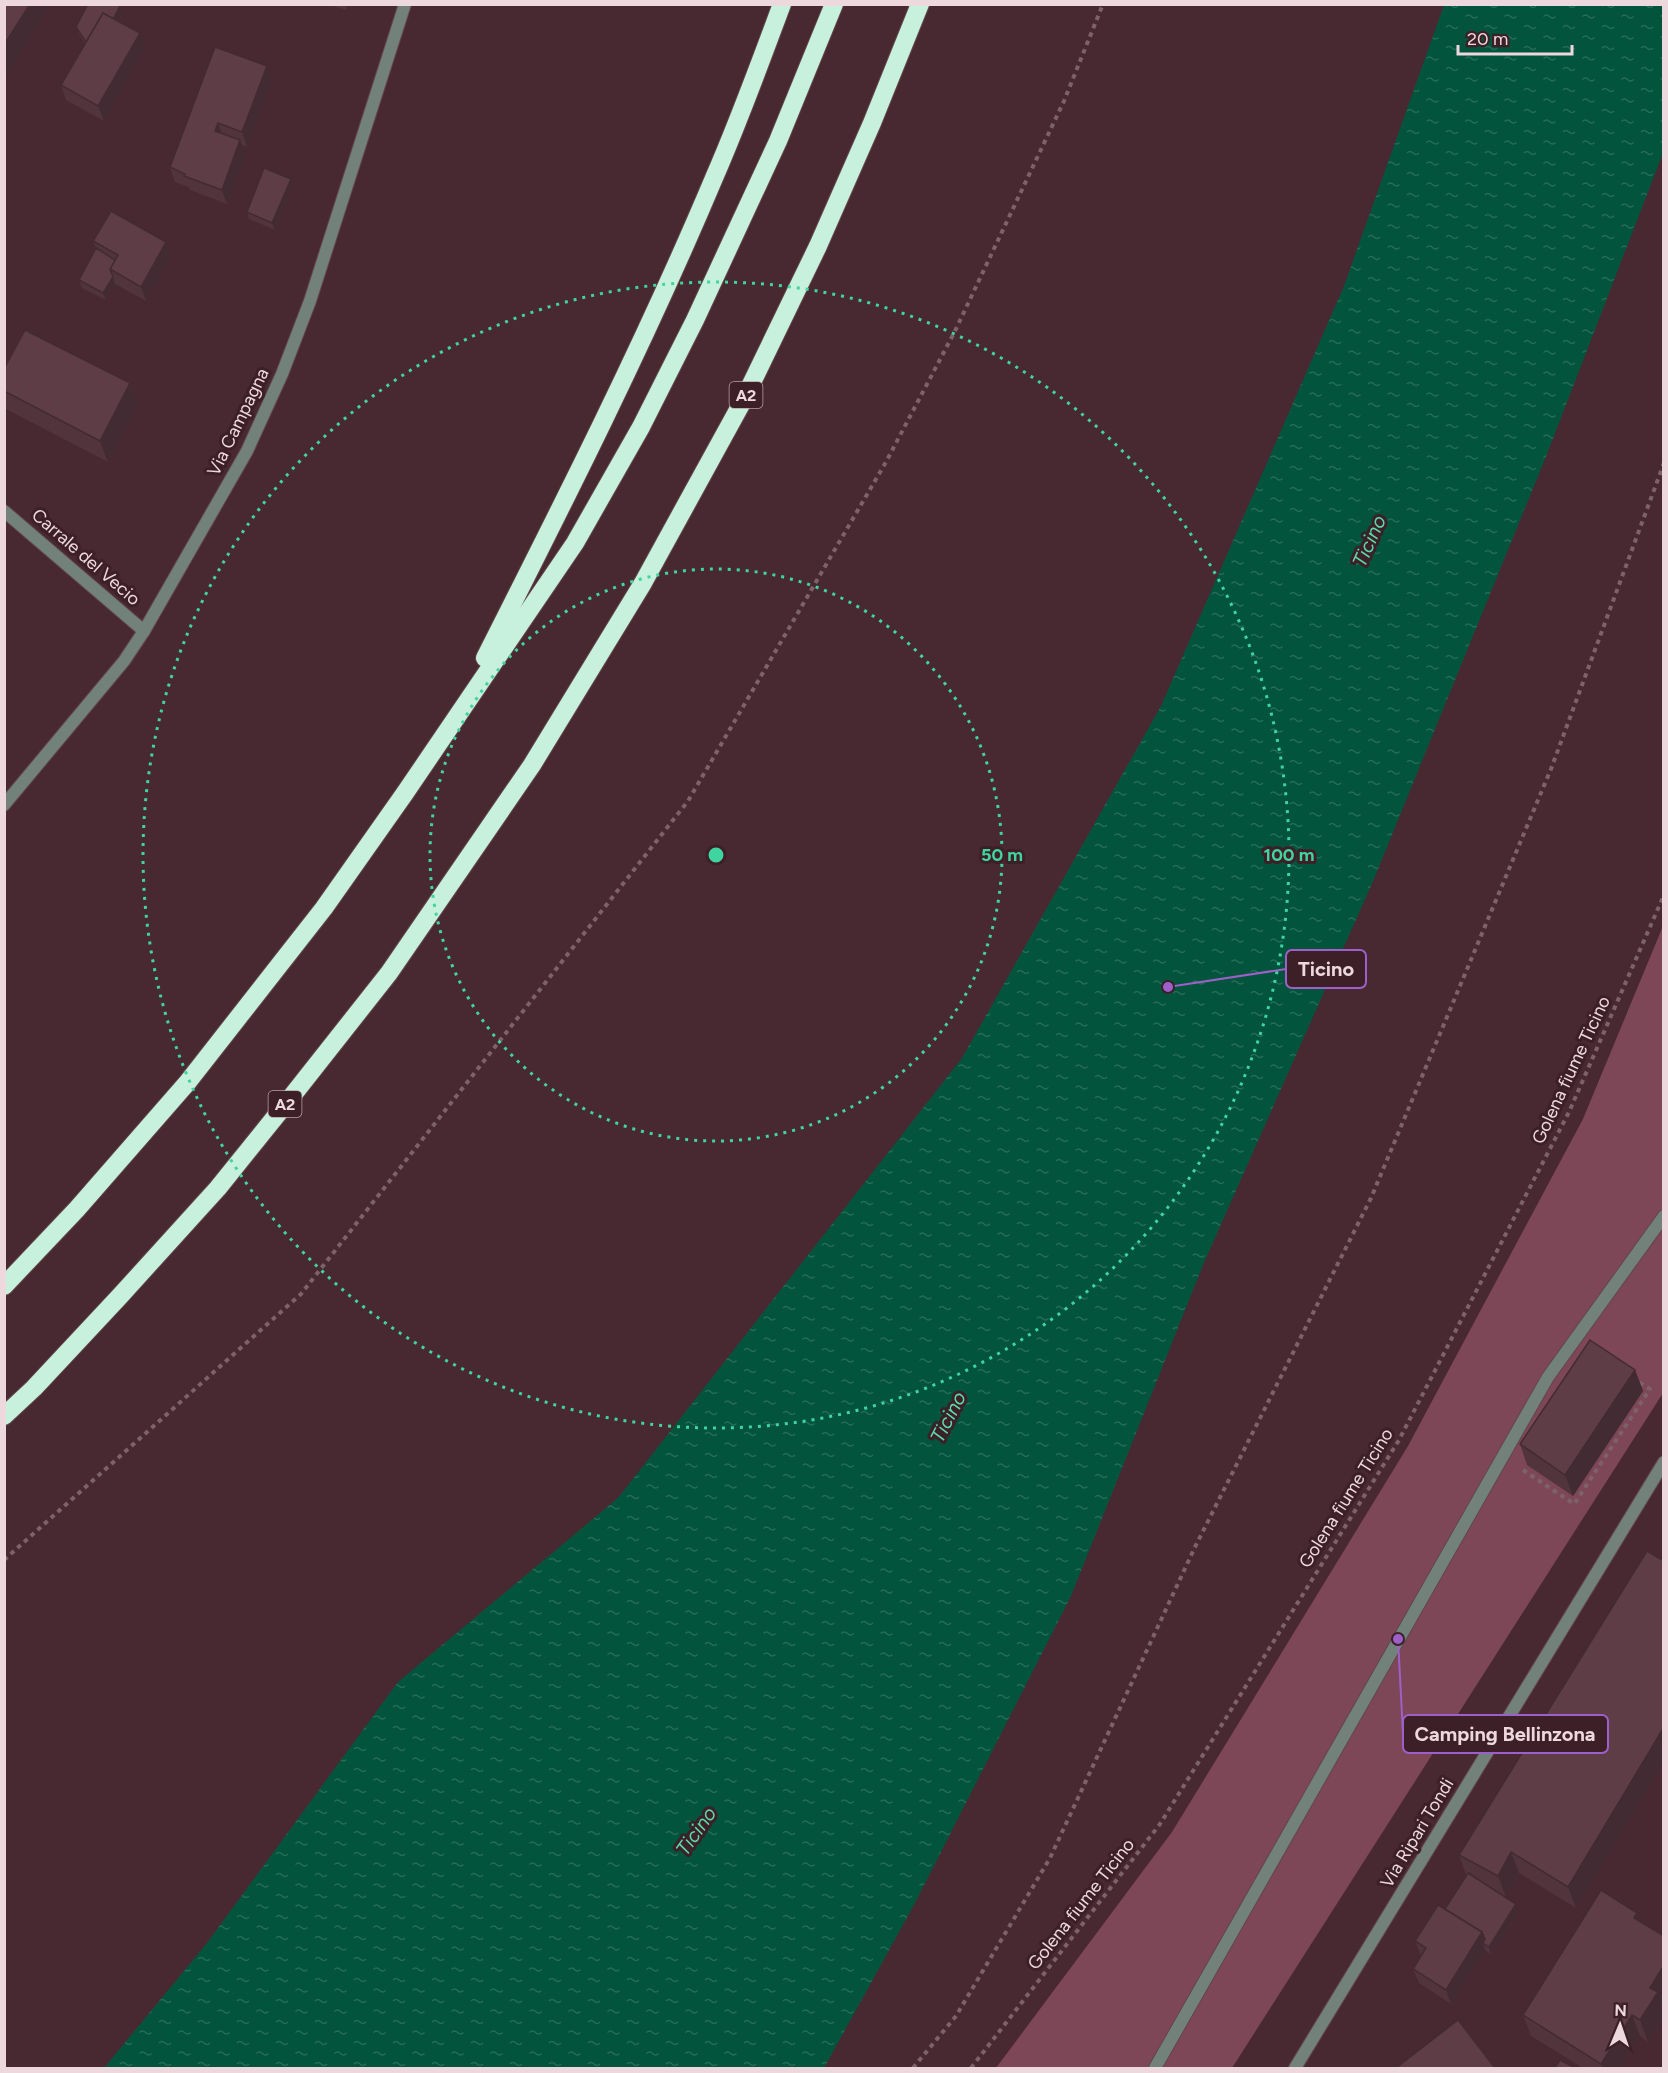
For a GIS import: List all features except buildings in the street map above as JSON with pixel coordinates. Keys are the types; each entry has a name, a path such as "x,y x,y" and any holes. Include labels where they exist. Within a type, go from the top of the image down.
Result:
{"highway":[{"path":"452,723 635,356 715,178 782,4"},
{"path":"4,1286 91,1192 194,1074 324,908 575,543 641,427 696,320 778,141 834,4"},
{"name":"A2","path":"4,1416 34,1388 218,1188 389,973 532,765 643,583 744,399 818,246 872,123 920,4"}],"street":[{"name":"Via Campagna","path":"4,806 124,661 144,631 247,451 282,374 310,301 405,4"},
{"name":"Carrale del Vecio","path":"4,511 144,631"},
{"path":"1155,2068 1548,1377 1664,1216"},
{"name":"Via Ripari Tondi","path":"1296,2068 1664,1462"}],"path":[{"path":"4,1560 301,1294 688,801 886,462 955,332 1064,101 1103,4"},
{"path":"913,2068 957,2016 1050,1858 1195,1547 1371,1198 1551,769 1664,463"},
{"name":"Golena fiume Ticino","path":"972,2068 1160,1824 1399,1440 1569,1112 1664,895"},
{"path":"1517,1466 1574,1504 1650,1389 1631,1377"}],"shaded area":[{"path":"1663,926 1663,1393 1232,2068 996,2068 1172,1832 1408,1446 1583,1119"}],"water":[{"path":"1444,5 1663,5 1663,153 1547,454 1374,879 1203,1265 1071,1596 915,1903 824,2068 104,2068 207,1943 398,1682 618,1498 962,1058 1161,706 1344,286"}],"place":[{"name":"Ticino","path":"1168,987"},
{"name":"Camping Bellinzona","path":"1398,1639"}]}
